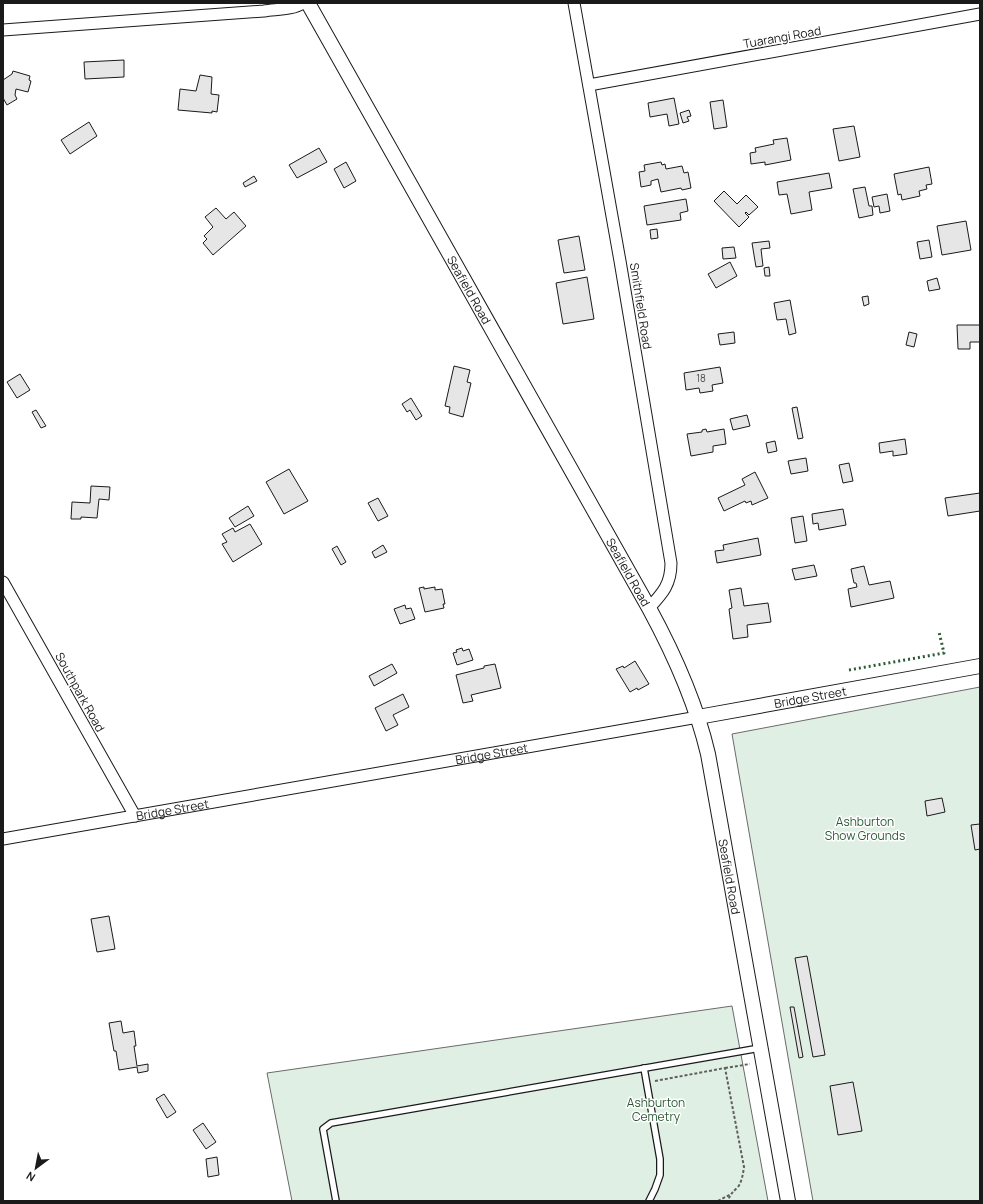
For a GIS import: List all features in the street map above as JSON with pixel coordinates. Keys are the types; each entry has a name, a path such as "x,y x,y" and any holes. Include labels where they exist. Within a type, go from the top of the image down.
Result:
{"street":[{"path":"3,30 264,11 290,8 303,3"},
{"name":"Seafield Road","path":"308,3 649,608 677,663 698,716 708,754 788,1201"},
{"name":"Smithfield Road","path":"574,3 620,261 671,563 671,574 664,591 649,608"},
{"name":"Tuarangi Road","path":"589,85 980,14"},
{"name":"Southpark Road","path":"3,582 135,816"},
{"name":"Bridge Street","path":"3,839 980,666"}],"lane":[{"path":"336,1201 323,1130 331,1123 760,1048"},
{"path":"644,1068 660,1159 660,1175 655,1189 648,1201"}],"path":[{"path":"647,1083 763,1062"},
{"path":"718,1201 738,1187 743,1177 744,1168 726,1068"},
{"path":"728,1201 730,1194"}],"green space":[{"name":"Ashburton Show Grounds","path":"980,687 980,1201 813,1201 732,734"},
{"name":"Ashburton Cemetry","path":"732,1006 768,1201 292,1201 267,1073"}],"building":[{"path":"124,60 124,77 85,79 84,62"},
{"path":"13,71 30,76 29,80 31,81 28,92 16,89 15,95 17,99 7,105 3,98 3,80 12,74"},
{"path":"200,75 212,77 211,94 219,95 217,112 212,111 212,113 178,110 180,89 196,91"},
{"path":"674,98 679,124 669,126 667,114 650,117 648,103"},
{"path":"723,100 727,127 714,129 710,102"},
{"path":"689,110 691,116 687,117 689,121 683,123 680,113"},
{"path":"89,122 97,136 70,154 61,140"},
{"path":"854,126 860,157 839,161 833,129"},
{"path":"787,138 791,160 765,165 765,162 751,164 750,153 756,152 755,148 774,144 773,140"},
{"path":"319,148 327,162 297,178 289,165"},
{"path":"346,162 356,181 344,188 334,169"},
{"path":"661,162 662,165 665,164 666,169 682,166 684,173 688,172 691,188 682,190 681,188 661,192 658,179 651,181 651,185 641,187 639,172 645,171 644,165"},
{"path":"929,167 932,184 926,185 927,189 919,191 920,196 902,200 901,194 898,195 894,174"},
{"path":"829,173 832,188 809,192 812,210 791,214 787,194 779,195 777,182"},
{"path":"254,176 257,181 245,187 243,183"},
{"path":"865,187 869,206 872,206 873,215 859,218 853,189"},
{"path":"724,191 737,204 746,195 758,207 749,215 746,212 745,213 749,217 739,227 714,201"},
{"path":"887,194 890,211 880,213 879,206 874,207 872,197"},
{"path":"686,199 688,211 680,213 681,220 647,225 644,206"},
{"path":"216,208 226,219 234,212 246,226 213,255 203,243 207,239 204,236 213,227 205,217"},
{"path":"966,221 971,250 942,255 937,226"},
{"path":"657,229 658,238 651,239 650,230"},
{"path":"579,236 585,270 564,273 558,240"},
{"path":"929,240 932,257 920,259 917,242"},
{"path":"769,241 770,248 761,249 763,266 756,267 752,243"},
{"path":"734,247 736,258 723,259 722,248"},
{"path":"730,262 737,276 716,288 708,274"},
{"path":"769,267 770,276 765,276 764,268"},
{"path":"587,277 594,319 563,324 556,283"},
{"path":"937,278 940,289 929,291 927,281"},
{"path":"868,296 869,304 864,306 862,297"},
{"path":"790,300 796,333 789,335 786,319 777,320 774,303"},
{"path":"957,325 980,325 980,342 970,342 970,349 958,349"},
{"path":"734,332 735,343 720,345 718,334"},
{"path":"909,332 917,334 914,347 906,345"},
{"path":"454,366 470,370 467,382 471,383 463,417 449,413 450,407 445,406"},
{"path":"720,367 723,383 712,385 713,391 700,393 699,388 686,390 684,373"},
{"path":"20,374 30,390 17,398 7,382"},
{"path":"411,398 422,416 416,420 410,410 407,412 402,404"},
{"path":"797,407 803,438 798,439 792,408"},
{"path":"36,410 46,426 41,428 32,412"},
{"path":"747,415 750,426 733,430 730,419"},
{"path":"706,429 707,432 724,429 726,444 713,446 713,452 691,456 687,434 702,432 702,430"},
{"path":"905,439 907,454 893,456 893,451 880,453 879,443"},
{"path":"775,441 777,451 768,453 766,443"},
{"path":"806,458 808,471 791,474 788,461"},
{"path":"849,463 853,481 843,483 839,465"},
{"path":"289,469 308,501 284,514 266,482"},
{"path":"755,472 768,498 752,505 751,501 746,503 745,501 724,511 718,498 745,485 742,479"},
{"path":"91,486 110,487 109,500 99,499 97,518 81,517 81,519 71,519 72,502 90,503"},
{"path":"980,493 980,511 948,516 945,498"},
{"path":"378,498 388,516 378,521 368,503"},
{"path":"248,506 254,516 235,527 229,518"},
{"path":"843,509 846,525 819,530 818,523 813,524 812,514"},
{"path":"803,516 807,541 795,543 791,518"},
{"path":"250,524 262,544 233,562 222,544 227,542 222,534 233,528 235,532"},
{"path":"758,538 761,555 717,563 715,551 724,550 723,545"},
{"path":"383,545 387,552 375,558 372,552"},
{"path":"337,546 346,562 341,565 332,549"},
{"path":"814,565 817,576 795,580 792,569"},
{"path":"864,566 869,585 890,581 894,598 851,607 848,589 857,587 856,583 854,583 851,569"},
{"path":"424,587 424,589 435,587 435,590 442,589 445,604 443,604 444,608 425,612 419,588"},
{"path":"741,588 744,606 768,603 771,622 747,625 748,637 733,639 729,609 732,608 729,590"},
{"path":"405,605 406,609 411,608 415,619 400,624 394,609"},
{"path":"462,648 463,651 469,649 473,660 457,665 453,653"},
{"path":"635,661 649,684 638,690 637,688 630,692 616,669 623,666 624,668"},
{"path":"392,664 397,673 374,686 369,676"},
{"path":"495,664 501,688 471,695 473,701 463,703 456,675"},
{"path":"403,694 409,707 393,715 398,725 386,731 375,708"},
{"path":"942,798 945,812 927,816 925,801"},
{"path":"980,824 980,849 975,850 971,825"},
{"path":"109,916 115,949 97,952 91,919"},
{"path":"807,956 825,1055 813,1057 795,958"},
{"path":"790,1007 794,1007 803,1057 799,1058"},
{"path":"121,1021 123,1033 134,1031 136,1046 134,1046 137,1066 148,1064 148,1071 138,1073 137,1067 119,1070 109,1023"},
{"path":"853,1082 862,1131 838,1135 830,1086"},
{"path":"164,1094 176,1112 167,1118 156,1099"},
{"path":"203,1123 216,1142 206,1149 193,1130"},
{"path":"217,1157 219,1175 208,1177 206,1159"}],"hedge":[{"path":"849,670 944,653 939,632"}]}
